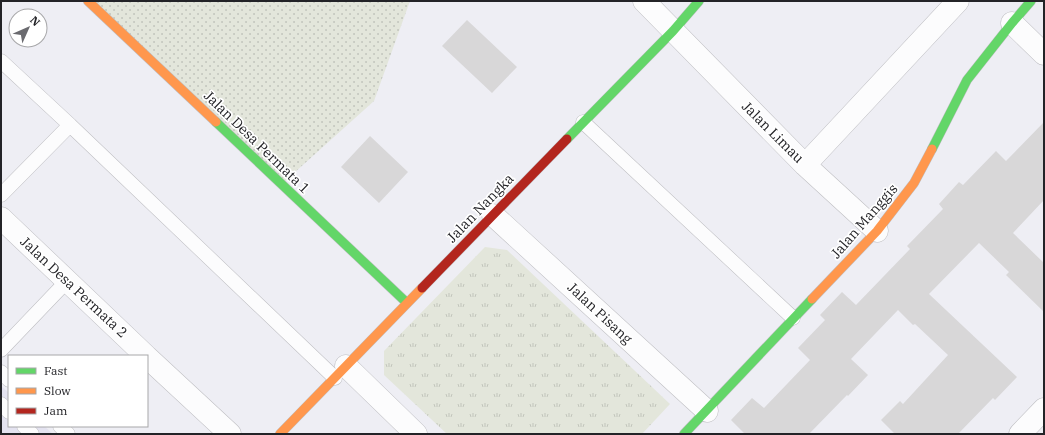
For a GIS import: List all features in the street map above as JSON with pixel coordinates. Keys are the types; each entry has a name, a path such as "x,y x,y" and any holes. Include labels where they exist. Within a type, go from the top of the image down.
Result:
{"street":[{"name":"Jalan Desa Permata 1","path":"88,1 407,304"},
{"name":"Jalan Limau","path":"644,1 805,165 877,231"},
{"name":"Jalan Nangka","path":"280,434 672,31 699,1"},
{"path":"805,165 958,1"},
{"name":"Jalan Manggis","path":"684,434 877,231 914,183 938,139 967,80 1031,1"},
{"path":"1012,23 1044,54"},
{"name":"Jalan Pisang","path":"493,215 707,411"},
{"name":"Jalan Desa Permata 2","path":"1,218 146,355"},
{"name":"Jalan Desa Permata 2","path":"148,357 230,434"},
{"path":"340,372 416,434"},
{"path":"1020,434 1044,409"}],"lane":[{"path":"1,61 340,372"},
{"path":"583,122 793,318"},
{"path":"1,195 70,125"},
{"path":"1,350 66,281"}],"shaded area":[{"path":"1,386 8,392 8,427 45,427 53,434 1,434"}],"green space":[{"path":"90,1 410,1 374,101 284,182"},
{"path":"485,247 507,250 670,404 642,434 447,434 384,375 384,351"}],"building":[{"path":"467,20 517,67 492,93 442,46"},
{"path":"1044,122 1044,200 1013,233 1044,263 1044,312 1006,275 1009,272 979,243 929,294 1017,377 995,400 993,398 958,434 895,434 881,420 900,401 903,404 948,355 898,310 851,359 868,375 809,434 745,434 731,420 752,398 764,408 810,360 798,348 825,320 820,315 842,292 856,305 910,249 907,246 943,209 939,204 959,182 963,185 996,151 1006,161"},
{"path":"370,136 408,172 379,203 341,167"}],"traffic: fast":[{"path":"567,139 673,31 699,1"},
{"path":"932,149 967,80 1031,1"},
{"path":"216,122 407,303"},
{"path":"684,434 812,299"}],"traffic: slow":[{"path":"88,1 216,122"},
{"path":"812,299 877,231 914,183 932,149"},
{"path":"280,434 422,288"}],"traffic: jam":[{"path":"422,288 567,139"}]}
